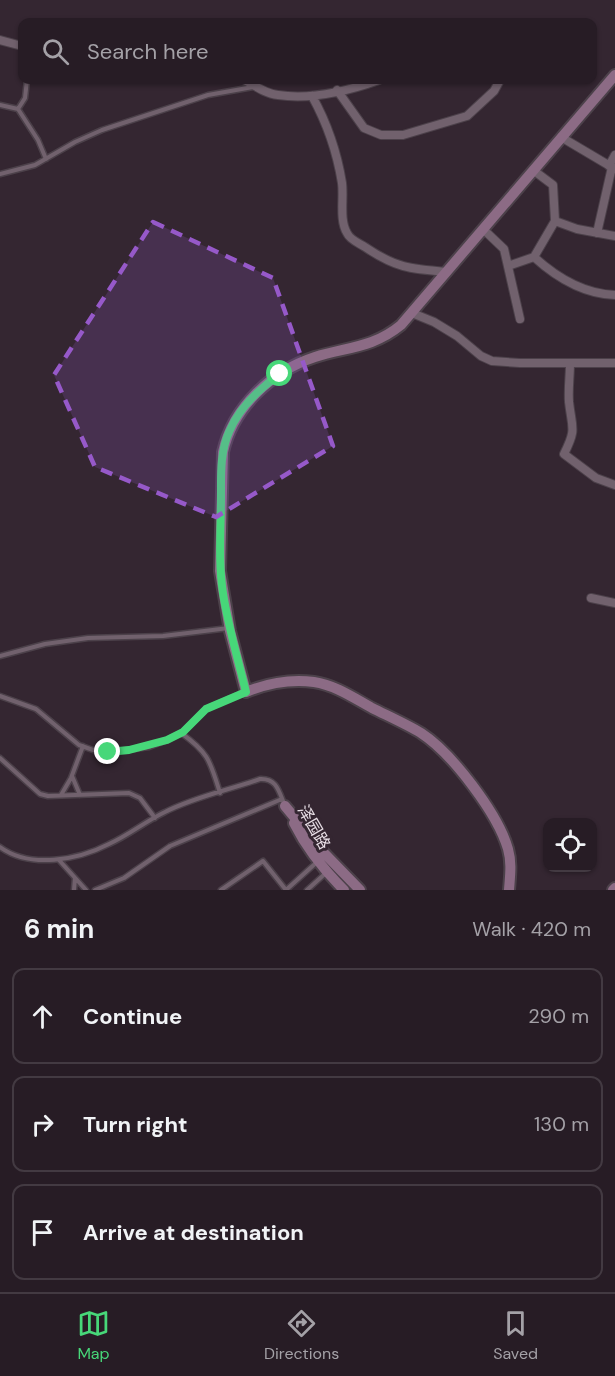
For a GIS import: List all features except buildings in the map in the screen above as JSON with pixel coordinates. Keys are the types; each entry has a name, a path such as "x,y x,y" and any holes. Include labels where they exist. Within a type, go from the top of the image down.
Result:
{"street":[{"path":"0,40 18,45"},
{"path":"509,890 511,864 509,851 500,829 461,771 421,734 325,685 291,681 268,684 246,692 230,628 220,571 221,468 225,443 233,423 254,396 280,374 316,357 373,343 392,332 412,313 615,75"},
{"path":"252,84 278,95 312,96 363,84"},
{"path":"338,90 364,128 381,135 403,135 467,116 494,91 498,84"},
{"path":"312,96 324,117 336,155 343,193 344,226 348,235 397,266 447,272"},
{"path":"561,137 612,167"},
{"path":"597,233 615,155"},
{"path":"508,266 534,257 555,221 553,185 533,170"},
{"path":"555,221 577,229 615,236"},
{"path":"483,229 501,244 520,319"},
{"path":"534,257 567,282 615,296"},
{"path":"412,313 434,322 457,336 476,353 492,361 615,363"},
{"path":"570,363 569,403 573,425 572,436 564,454 596,478 615,485"},
{"path":"591,598 615,603"},
{"name":"泽园路","path":"284,803 304,843 344,890"},
{"name":"泽园路","path":"284,803 325,854 360,890"}],"lane":[{"path":"18,109 25,98 27,84"},
{"path":"0,174 32,167 75,142 102,130 208,95 256,86"},
{"path":"0,105 18,109 33,131 46,159"},
{"path":"0,657 45,644 88,638 163,636 230,628"},
{"path":"0,696 17,700 36,709 83,746 101,751 129,750 158,744 181,733 206,709 246,692"},
{"path":"181,733 200,747 207,756 220,793"},
{"path":"61,796 83,746"},
{"path":"0,758 36,792 44,796 133,794 142,801 155,818"},
{"path":"72,775 80,795"},
{"path":"0,847 25,858 59,859 75,856 108,845 165,812 196,800 264,779 275,783 284,803 170,846 116,882 95,890"},
{"path":"59,859 86,890"},
{"path":"221,890 262,861 286,890 318,862"},
{"path":"308,890 327,872"},
{"path":"74,890 75,878"}],"highlighted area":[{"path":"153,222 273,278 333,446 216,517 95,467 54,375"}],"route":[{"path":"108,752 149,747 167,740 183,732 195,717 206,709 246,692 223,593 220,562 221,468 225,443 233,423 254,396 280,374"}]}
